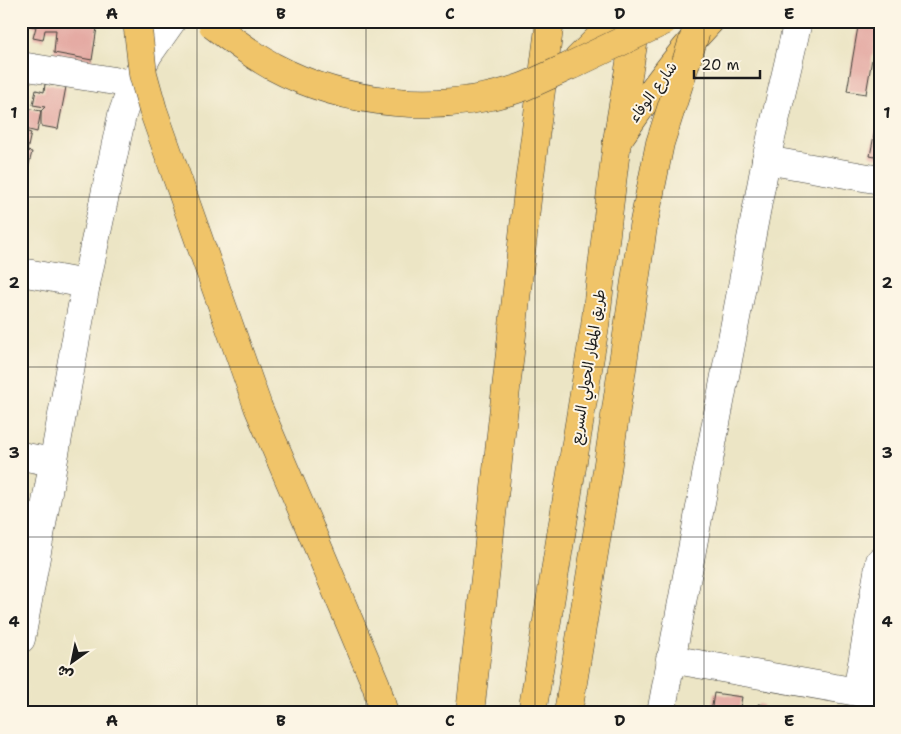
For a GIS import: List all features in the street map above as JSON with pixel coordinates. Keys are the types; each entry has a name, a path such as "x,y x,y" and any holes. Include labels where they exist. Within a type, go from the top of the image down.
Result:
{"main road":[{"path":"138,21 143,74 153,110 258,407 376,685 384,713"},
{"path":"210,21 242,47 273,66 306,82 342,93 378,100 414,103 451,102 487,96 522,87 664,21"},
{"path":"470,713 528,191 550,21"},
{"path":"572,65 616,21"},
{"name":"طريق المطار الحولي السريع","path":"532,713 595,326 617,141 637,21"},
{"path":"568,713 602,504 643,227 660,143 700,21"},
{"name":"شارع الوفاء","path":"617,141 687,45 710,21"}],"street":[{"path":"21,639 86,284 114,147 122,115 133,84 148,54 172,21"},
{"path":"661,713 766,160 798,21"},
{"path":"21,66 133,84"},
{"path":"766,160 880,180"},
{"path":"21,272 86,284"},
{"path":"21,456 53,462"},
{"path":"670,659 868,694 880,561"}],"building":[{"path":"22,21 98,21 92,60 54,53 56,30 45,30 43,40 33,38 36,27 21,24"},
{"path":"859,21 878,24 866,94 847,91"},
{"path":"45,84 66,87 58,129 41,126 41,111 45,107 33,105 36,90 44,92"},
{"path":"21,90 29,92 26,108 41,111 37,132 21,128"},
{"path":"880,110 880,158 870,156"},
{"path":"21,130 31,133 27,151 32,152 28,168 21,167"},
{"path":"714,693 742,697 739,713 711,713"},
{"path":"758,704 763,705 762,713 750,713 751,708 758,711"}]}
